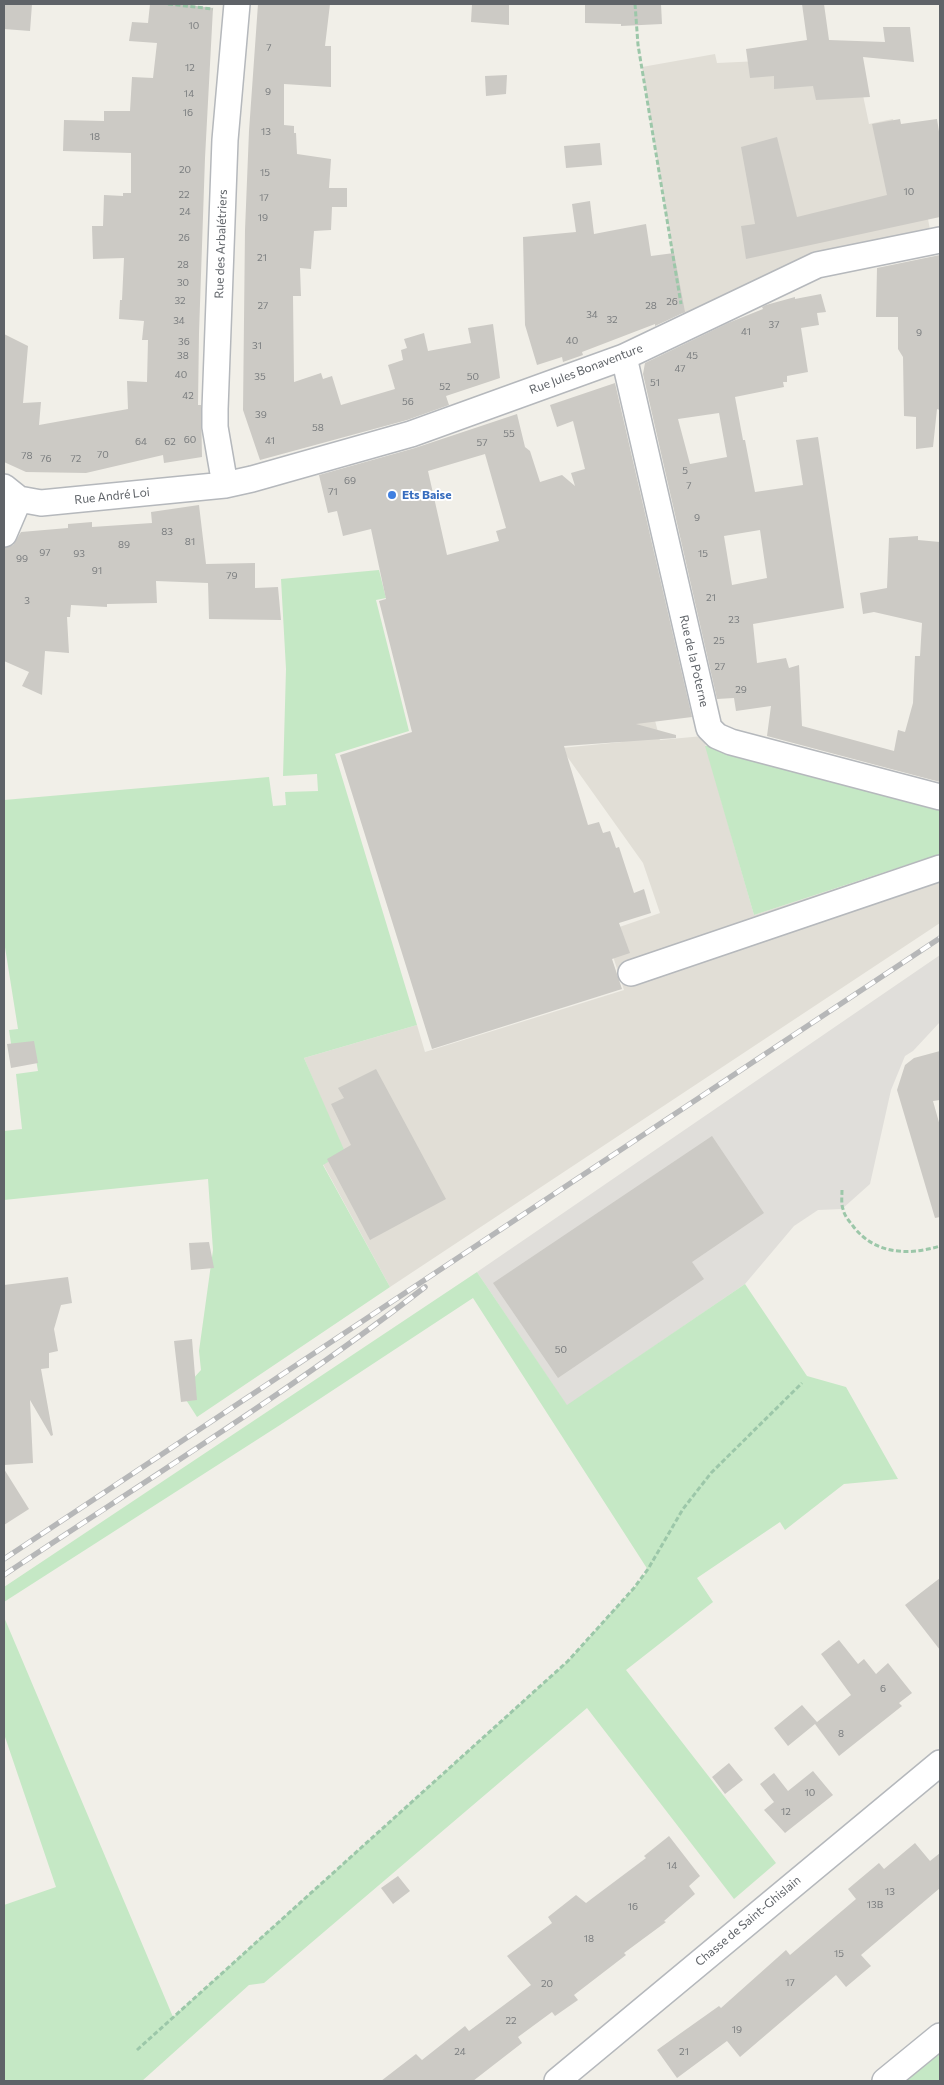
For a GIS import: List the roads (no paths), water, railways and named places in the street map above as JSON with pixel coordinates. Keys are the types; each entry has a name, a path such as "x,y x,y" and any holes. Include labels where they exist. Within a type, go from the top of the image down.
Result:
{"street":[{"name":"Rue des Arbalétriers","path":"225,485 215,427 215,409 225,140 236,8"},
{"name":"Rue Jules Bonaventure","path":"225,485 411,434 624,356 817,265 940,240"},
{"name":"Rue de la Poterne","path":"624,356 709,728 717,736 731,742 940,797"},
{"name":"Rue André Loi","path":"11,493 41,503 225,485"},
{"path":"4,534 11,493"},
{"path":"631,974 940,868"},
{"name":"Chasse de Saint-Ghislain","path":"557,2081 940,1763"},
{"path":"885,2081 940,2036"}],"railway":[{"path":"4,1559 940,938"},
{"path":"4,1575 323,1363 425,1287"}],"place":[{"name":"Ets Baise","path":"392,495"}]}
